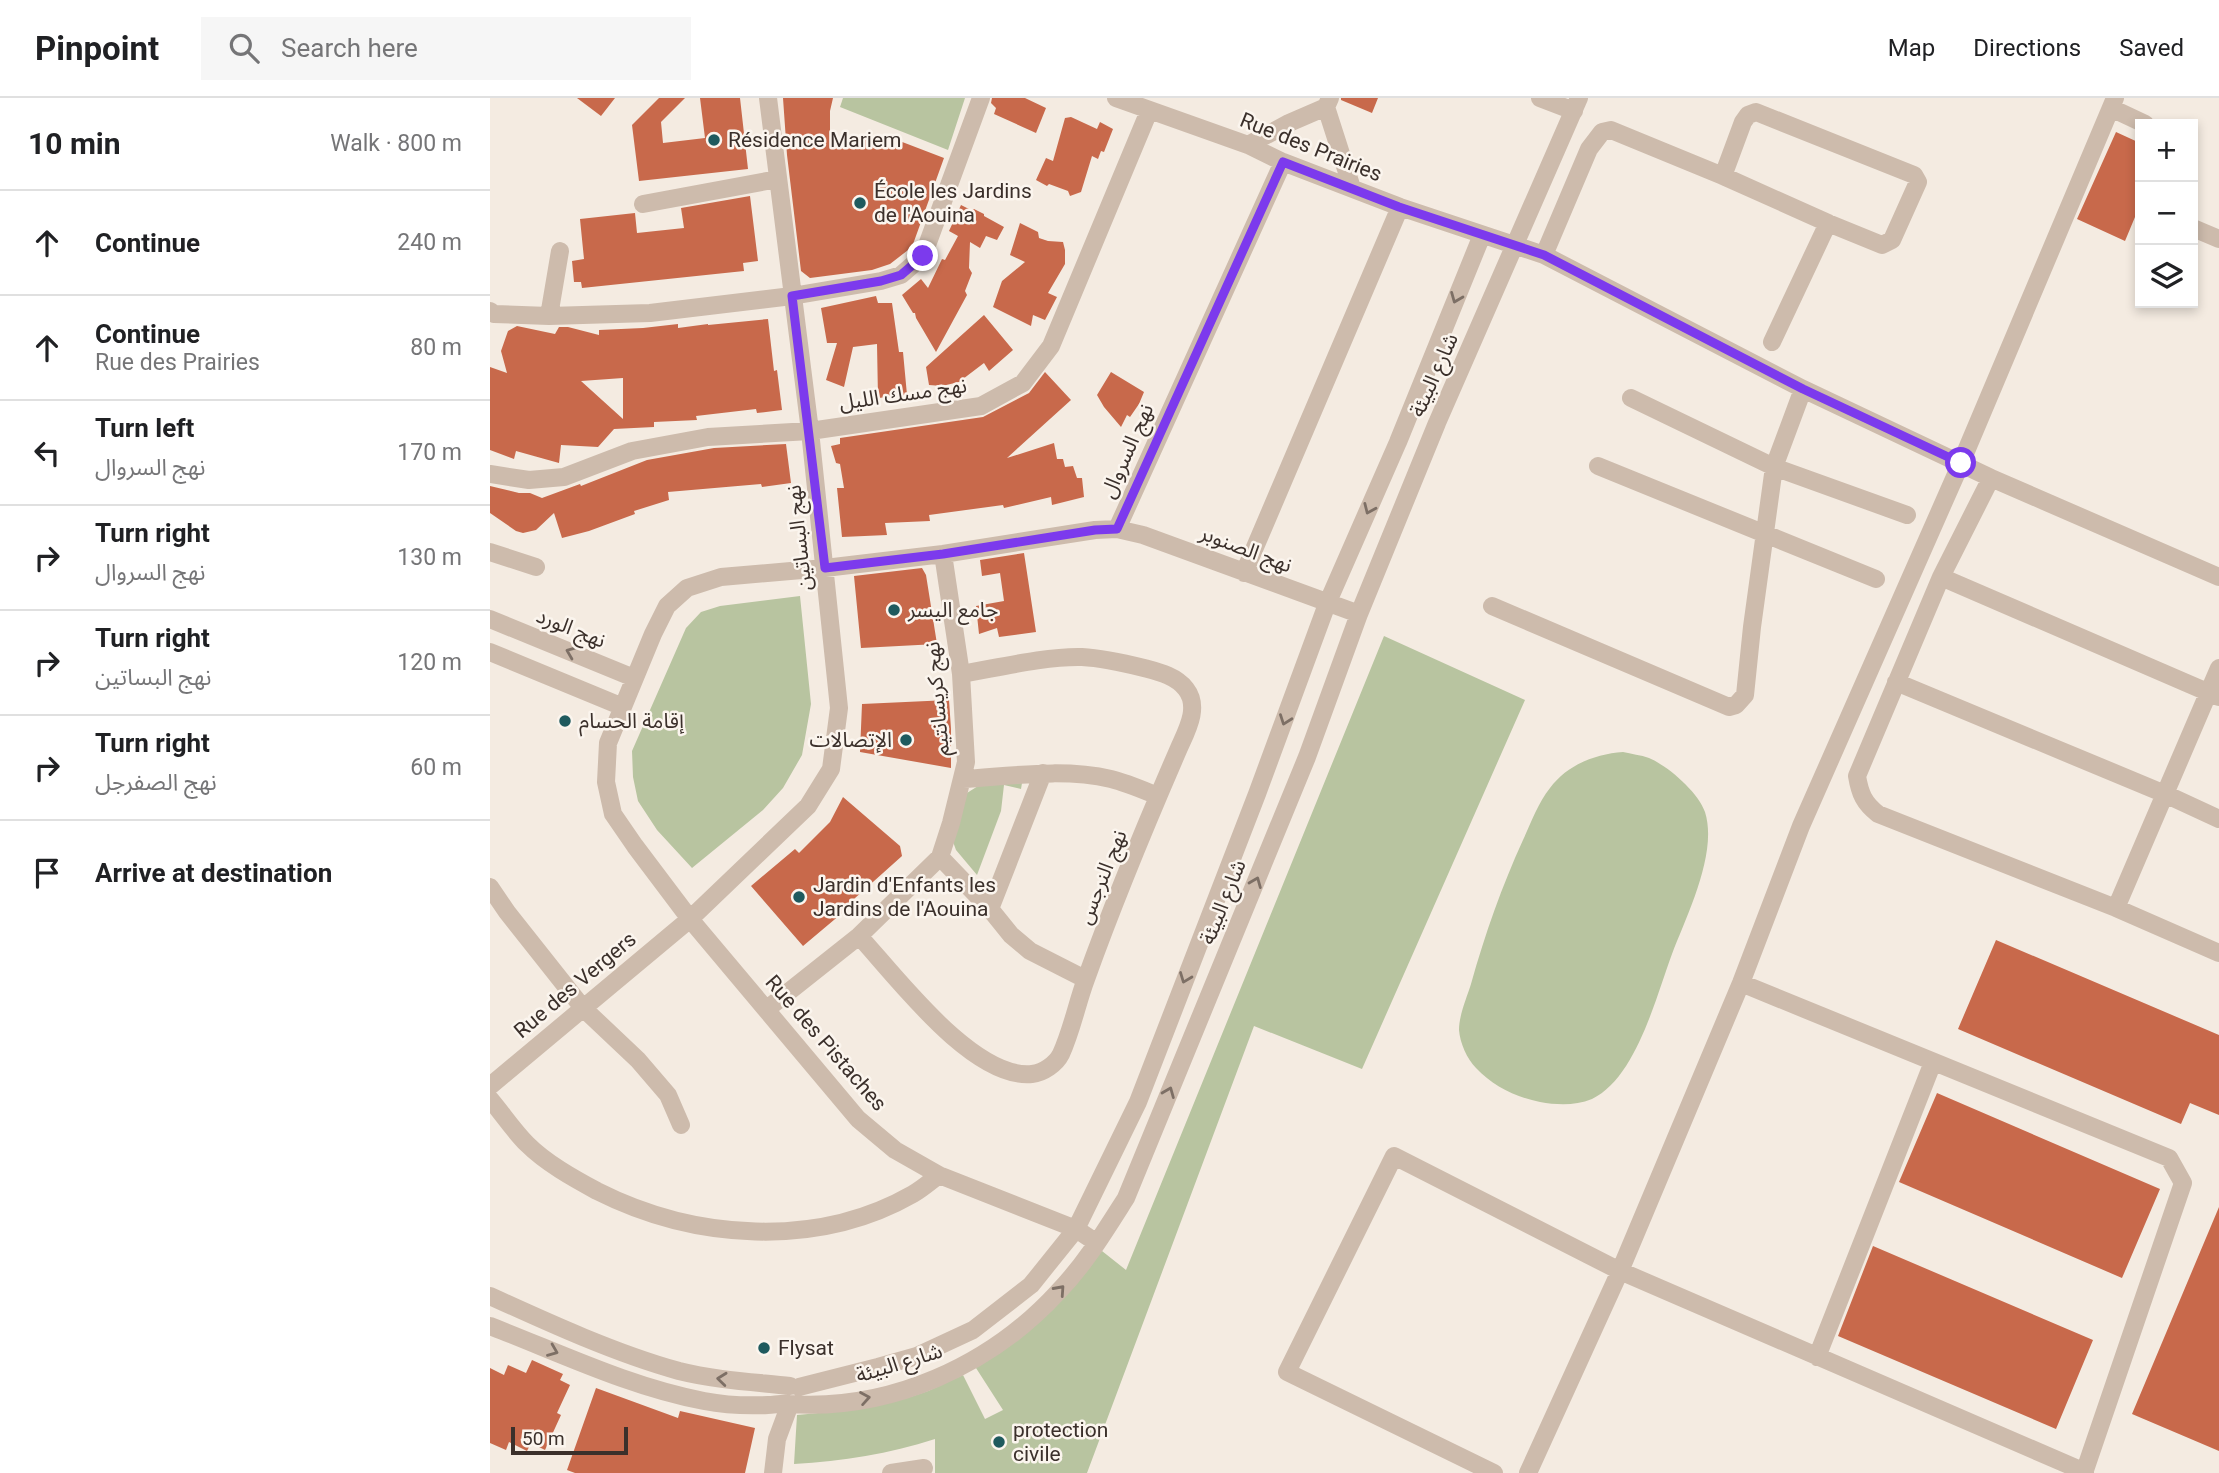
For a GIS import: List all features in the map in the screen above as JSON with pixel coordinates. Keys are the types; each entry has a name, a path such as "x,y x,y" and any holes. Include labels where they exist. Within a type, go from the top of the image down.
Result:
{"street":[{"name":"نهج البساتين","path":"690,919 808,806 831,769 839,708 810,431 768,98"},
{"path":"492,317 650,313 792,296 881,281 901,275 923,256 981,98"},
{"name":"Rue des Prairies","path":"1116,98 1248,145 1283,162 1399,207 1544,255 1803,389 1991,478 2219,576"},
{"path":"1540,98 1576,104"},
{"path":"1248,145 1328,103 1352,188"},
{"path":"1528,1473 1620,1271 1741,983 1801,826 1961,463 2113,103 2137,119"},
{"name":"شارع البيئة","path":"490,1296 621,1351 680,1371 793,1397 846,1402 886,1395 925,1383 962,1367 987,1354 1034,1317 1058,1293 1097,1243 1126,1198 1307,757 1359,614 1437,423 1576,104"},
{"name":"نهج مسك الليل","path":"490,474 529,480 564,477 632,451 708,437 810,431 981,406 1023,383 1051,346 1149,111"},
{"path":"1544,255 1589,149 1602,132 1611,130 1882,245 1892,240 1918,179 1914,175 1756,112 1748,115 1743,122 1723,176"},
{"name":"نهج السروال","path":"634,678 667,606 687,588 721,577 943,554 1095,530 1117,529 1283,162"},
{"path":"643,204 778,179"},
{"path":"1244,573 1399,207"},
{"path":"1772,342 1828,223"},
{"path":"2198,230 2219,239"},
{"name":"شارع البيئة","path":"490,1326 647,1386 705,1401 741,1405 793,1397 917,1356 973,1330 1031,1285 1076,1229 1138,1102 1327,604 1398,442 1482,235"},
{"path":"549,316 560,251"},
{"path":"1492,606 1729,707 1736,705 1745,695 1774,467 1803,389"},
{"path":"1631,398 1774,467 1907,515"},
{"path":"1598,466 1877,579"},
{"path":"1991,478 1941,577 1857,776 1860,794 1867,806 1878,814 2116,908 2219,953"},
{"name":"نهج الصنوبر","path":"1117,529 1143,535 1359,614"},
{"path":"490,552 536,567"},
{"name":"نهج كريسانتيم","path":"766,1009 859,936 940,857 966,762 961,674 943,554"},
{"path":"1941,577 2214,695"},
{"name":"نهج الورد","path":"490,620 634,678"},
{"path":"490,652 623,708"},
{"name":"نهج النرجس","path":"859,936 945,1031 970,1052 1014,1073 1042,1072 1060,1056 1085,979 1192,715 1192,701 1187,690 1176,679 1123,663 1081,657 961,674"},
{"path":"2116,908 2165,794 2214,695 2219,668"},
{"name":"Rue des Pistaches","path":"634,678 608,743 606,782 613,814 690,919 858,1119 895,1150 939,1175 1076,1229 1097,1243"},
{"path":"1896,682 2219,819"},
{"path":"990,909 1043,774"},
{"path":"963,779 1082,774 1113,780 1158,796"},
{"path":"940,857 1011,935 1030,951 1085,979"},
{"path":"490,887 583,1008 630,1052 668,1095 681,1125"},
{"name":"Rue des Vergers","path":"490,1086 690,919"},
{"path":"1494,1473 1287,1372 1394,1156 1620,1271 2085,1472 2183,1183 2169,1158 1741,983"},
{"path":"1818,1357 1933,1062"},
{"path":"490,1098 527,1145 573,1178 617,1201 664,1218 705,1228 759,1232 815,1228 866,1216 914,1194 939,1175"},
{"path":"773,1473 777,1439 793,1397"},
{"path":"891,1473 924,1468"}],"green space":[{"path":"843,98 965,98 948,150 840,107"},
{"path":"800,596 811,704 802,755 783,788 763,810 692,868 657,830 638,801 633,777 632,751 686,628 701,612 720,606"},
{"path":"1384,636 1525,700 1362,1069 1254,1026 1087,1473 935,1473 935,1439 866,1456 794,1464 797,1415 896,1401 928,1391 963,1375 985,1419 1003,1410 976,1368 1102,1251 1126,1270"},
{"path":"1623,752 1657,762 1682,780 1701,804 1708,828 1699,884 1642,1035 1621,1074 1607,1089 1586,1101 1559,1104 1531,1100 1497,1085 1473,1064 1464,1051 1460,1035 1462,1012 1501,893 1542,800 1557,780 1573,767 1602,755"},
{"path":"1022,783 1021,789 1004,785 1001,811 977,875 956,850 952,839 967,793 978,786"}],"building":[{"path":"577,98 615,98 601,116"},
{"name":"Résidence Mariem","path":"659,98 685,98 661,122 663,143 705,138 700,98 740,98 748,169 639,181 632,125"},
{"name":"École les Jardins de l'Aouina","path":"783,98 833,98 830,111 830,144 884,135 944,158 912,247 890,264 872,270 810,278 801,271"},
{"path":"992,98 1025,98 1046,108 1036,133 994,114 996,108 991,103"},
{"path":"1341,98 1378,98 1372,113"},
{"path":"1071,117 1097,129 1100,122 1113,129 1104,152 1101,151 1098,159 1092,156 1081,192 1070,196 1068,191 1036,180 1046,158 1053,161 1065,118"},
{"path":"2116,132 2135,141 2135,217 2125,241 2077,219"},
{"path":"750,196 758,261 743,263 744,271 582,288 581,282 574,282 572,261 584,259 580,219 635,213 637,233 684,228 681,208"},
{"path":"961,205 984,214 1004,227 997,240 986,236 980,248 970,242 969,268 972,273 965,291 967,295 936,352 902,295 921,279 928,288 942,259 945,260 958,236 949,231"},
{"path":"1020,223 1038,232 1039,238 1063,242 1065,250 1065,264 1048,293 1057,297 1045,320 1033,315 1031,326 993,307 1002,281 1025,262 1010,255"},
{"path":"876,296 878,303 892,303 899,352 903,352 907,395 878,398 877,344 853,347 844,387 826,380 837,343 827,343 821,308"},
{"path":"984,315 1013,350 989,371 984,363 959,382 942,386 929,385 926,367"},
{"path":"768,319 782,410 757,413 756,409 696,416 697,420 654,422 654,427 614,429 598,447 561,445 559,463 516,451 514,459 490,450 490,367 507,373 501,351 508,331 517,326 555,334 559,327 568,327 599,335 599,330 678,324 678,328","holes":["623,378 623,419 581,381"]},
{"path":"1045,372 1071,400 1007,458 1054,443 1057,459 1063,459 1065,467 1073,466 1077,478 1082,478 1084,497 1052,505 1051,497 1004,508 1003,505 929,515 930,521 885,523 887,535 842,537 837,488 844,488 840,464 836,463 831,446 840,444 840,438 983,417 1029,393"},
{"path":"1111,372 1144,392 1139,404 1130,417 1127,415 1121,427 1097,395"},
{"path":"786,444 791,483 668,492 669,500 634,511 635,514 589,531 562,538 554,513 536,530 523,533 490,513 490,486 530,493 542,498 647,460 714,448"},
{"path":"1024,553 1036,632 999,637 997,628 979,634 976,606 1004,601 1000,573 982,576 980,560"},
{"name":"جامع اليسر","path":"922,568 926,575 937,644 861,648 854,576"},
{"name":"الإتصالات","path":"949,700 951,768 860,752 862,704"},
{"path":"843,797 900,846 902,856 845,907 847,909 803,946 751,886 795,849 799,853 830,822"},
{"path":"1996,940 2219,1035 2219,1115 2190,1103 2181,1124 1958,1029"},
{"path":"1937,1093 2160,1189 2122,1278 1899,1182"},
{"path":"2219,1207 2219,1451 2132,1414"},
{"path":"1873,1246 2093,1340 2056,1429 1838,1336"},
{"path":"532,1360 563,1374 560,1380 570,1385 557,1413 561,1415 545,1450 531,1443 527,1451 509,1442 506,1450 490,1443 490,1368 504,1375 508,1365 526,1373"},
{"path":"596,1388 678,1418 680,1411 755,1428 745,1473 575,1473 567,1470"}],"place":[{"name":"Résidence Mariem","path":"714,140"},
{"name":"École les Jardins de l'Aouina","path":"860,203"},
{"name":"جامع اليسر","path":"894,610"},
{"name":"إقامة الحسام","path":"565,721"},
{"name":"الإتصالات","path":"906,740"},
{"name":"Jardin d'Enfants les Jardins de l'Aouina","path":"799,897"},
{"name":"Flysat","path":"764,1348"},
{"name":"protection civile","path":"999,1442"}],"route":[{"path":"923,256 901,275 881,281 792,296 825,568 1117,529 1283,162 1399,207 1544,255 1803,389 1961,463"}]}
